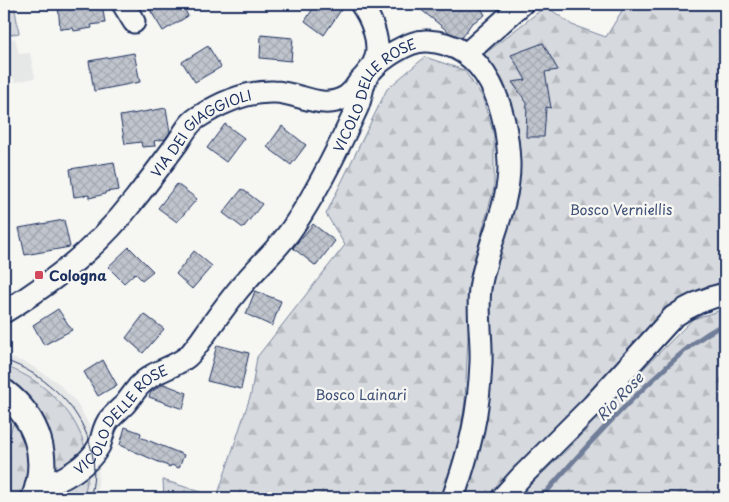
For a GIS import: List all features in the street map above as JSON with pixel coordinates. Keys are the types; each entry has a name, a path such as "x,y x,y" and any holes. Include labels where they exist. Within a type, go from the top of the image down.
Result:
{"main road":[{"path":"6,397 25,412 32,422 36,433 42,465 38,491"}],"street":[{"name":"VIA DEI GIAGGIOLI","path":"4,312 68,268 93,246 134,200 194,120 236,98 263,92 288,93 319,103 331,103 347,96 368,73 376,57 376,43 371,20 361,4"},
{"path":"466,54 522,4"},
{"name":"VICOLO DELLE ROSE","path":"38,491 65,477 87,460 98,448 109,420 126,404 140,385 154,374 188,357 244,283 292,229 314,192 351,121 359,104 368,73 397,50 419,41 441,42 459,49 474,60 485,75 497,98 507,140 509,167 507,186 502,210 483,272 480,290 481,358 475,425 466,462 453,498"},
{"path":"502,498 592,405 673,317 688,306 706,298 725,294"}],"shaded area":[{"path":"15,38 19,54 30,53 35,78 15,82 14,78 4,80 4,41"},
{"path":"4,356 27,363 57,382 77,403 91,429 96,444 87,454 79,432 66,409 51,393 18,370 4,366"},
{"path":"99,457 98,484 95,498 84,498 89,470"}],"green space":[{"path":"4,4 14,4 19,33 4,36"},
{"name":"Bosco Verniellis","path":"626,4 693,4 703,9 703,4 725,4 725,280 677,301 489,498 463,498 489,300 499,253 518,196 518,148 482,56 546,6 572,25 606,37"},
{"name":"Bosco Lainari","path":"425,57 464,70 482,96 494,135 494,188 471,272 465,402 457,455 442,498 164,498 163,480 217,497 251,394 257,357 345,245 326,214 387,89"},
{"path":"725,309 725,498 516,498 568,449 628,384 693,319"},
{"path":"4,366 16,370 38,383 57,400 73,420 87,454 47,478 4,387"},
{"path":"16,415 31,442 27,498 4,496 4,452"},
{"path":"89,470 84,498 45,498 48,489"}],"building":[{"path":"58,4 102,4 105,23 91,25 92,28 74,31 73,28 60,29"},
{"path":"161,4 182,4 188,16 163,31 150,10"},
{"path":"316,4 332,4 341,10 324,35 305,21"},
{"path":"414,4 479,4 485,15 471,24 462,38 450,33"},
{"path":"261,35 293,38 291,61 260,58"},
{"path":"543,43 558,70 545,72 551,108 546,107 544,137 526,137 527,103 512,82 526,80 511,55"},
{"path":"208,46 221,67 195,82 182,62"},
{"path":"134,53 140,82 94,91 89,61"},
{"path":"166,108 170,132 165,139 154,141 155,146 142,147 141,142 125,144 120,116"},
{"path":"225,124 244,138 226,162 207,148"},
{"path":"282,126 306,145 291,165 267,147"},
{"path":"114,162 119,190 105,192 105,194 89,198 89,195 74,197 70,169"},
{"path":"177,184 197,199 177,222 158,208"},
{"path":"242,189 262,204 243,228 223,213"},
{"path":"64,220 70,247 25,255 19,228"},
{"path":"313,224 335,241 316,266 293,248"},
{"path":"129,247 153,271 142,280 135,273 124,283 108,267"},
{"path":"194,251 212,266 192,289 176,274"},
{"path":"255,291 281,301 272,326 246,314"},
{"path":"58,309 72,330 44,345 33,325"},
{"path":"144,314 164,329 143,353 126,338"},
{"path":"217,345 249,353 241,389 207,381"},
{"path":"103,360 117,385 98,396 84,372"},
{"path":"164,384 187,393 183,409 149,397 151,392"},
{"path":"125,427 141,433 140,437 184,455 179,468 171,465 170,467 120,445"}],"waterway":[{"name":"Rio Rose","path":"541,498 629,402 691,345 725,324"}],"tram line":[{"path":"4,360 25,369 44,381 61,396 75,413 86,432 92,453 94,475 90,498"}],"place":[{"name":"Cologna","path":"39,275"}]}
